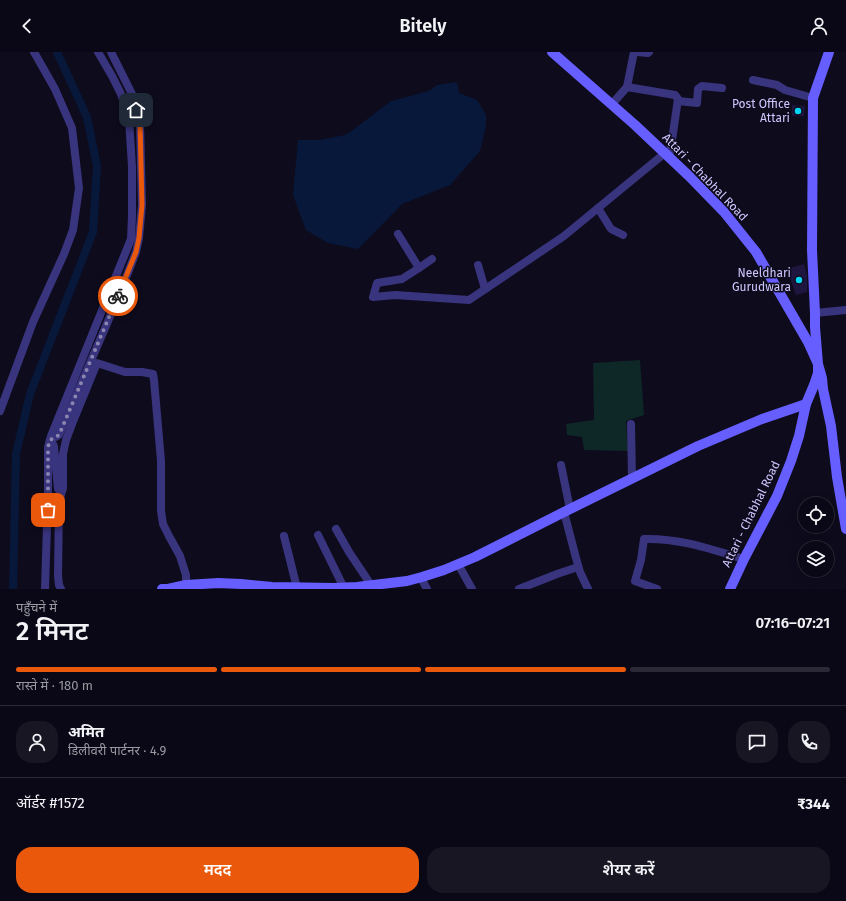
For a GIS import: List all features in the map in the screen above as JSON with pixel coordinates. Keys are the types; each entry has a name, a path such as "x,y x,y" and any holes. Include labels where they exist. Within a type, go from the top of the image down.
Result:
{"street":[{"path":"0,411 33,322 64,254 73,230 79,188 72,128 55,89 34,52"},
{"path":"46,589 48,447 131,239 132,174 129,118 121,94 98,52"},
{"path":"50,440 59,435 118,298 136,252 139,238 142,205 140,124 133,96 111,52"},
{"path":"612,104 628,88 636,52 648,52"},
{"path":"828,52 813,98 812,250 818,364 831,426 837,477 846,529"},
{"name":"Attari - Chabhal Road","path":"557,53 667,155 724,212 756,252 808,342 818,364 818,373 806,404 799,436 777,496 730,589"},
{"path":"753,80 777,85 785,90 813,98"},
{"path":"678,101 697,103 698,89 702,86 722,88"},
{"path":"432,259 402,278 377,283 373,297 394,295 469,300 564,236 667,155 672,140 678,99 675,95 628,88"},
{"path":"598,208 611,229 623,235"},
{"path":"398,234 419,268"},
{"path":"478,265 485,289"},
{"path":"815,313 846,310"},
{"path":"59,502 63,488 63,454 66,440 97,363 125,372 142,372 153,374 161,461 161,511 163,524 180,556 186,575 186,585"},
{"path":"162,589 186,585 218,583 272,587 351,588 421,578 475,557 698,446 755,422 806,404"},
{"path":"631,424 632,478"},
{"path":"50,440 54,446 59,502 58,585 61,589"},
{"path":"561,465 567,510 578,567 588,589"},
{"path":"336,529 371,585"},
{"path":"318,535 351,588"},
{"path":"284,536 303,588"},
{"path":"657,589 635,580 643,551 644,539 666,539 683,542 744,559"},
{"path":"458,564 472,589"},
{"path":"519,589 578,567"},
{"path":"421,578 427,589"}],"green space":[{"path":"640,360 644,415 626,421 628,451 584,450 582,437 567,435 566,424 594,420 593,363"}],"water":[{"path":"457,82 459,93 477,100 486,115 486,126 480,151 450,185 402,204 358,249 328,243 306,230 293,195 298,140 319,140 345,135 391,101 429,91 437,85"}],"building":[{"name":"Post Office Attari","path":"792,105 805,106 804,116 792,116"},
{"name":"Neeldhari Gurudwara","path":"804,264 807,275 807,292 796,295 787,269"}],"waterway":[{"path":"13,589 16,454 30,394 93,232 97,166 87,117 57,52"}],"way so far":[{"path":"48,510 48,447 50,440 59,435 118,296"}],"place":[{"name":"Post Office Attari","path":"798,111"},
{"name":"Neeldhari Gurudwara","path":"799,280"}],"route":[{"path":"118,296 136,252 139,238 142,205 140,124 136,110"}]}
